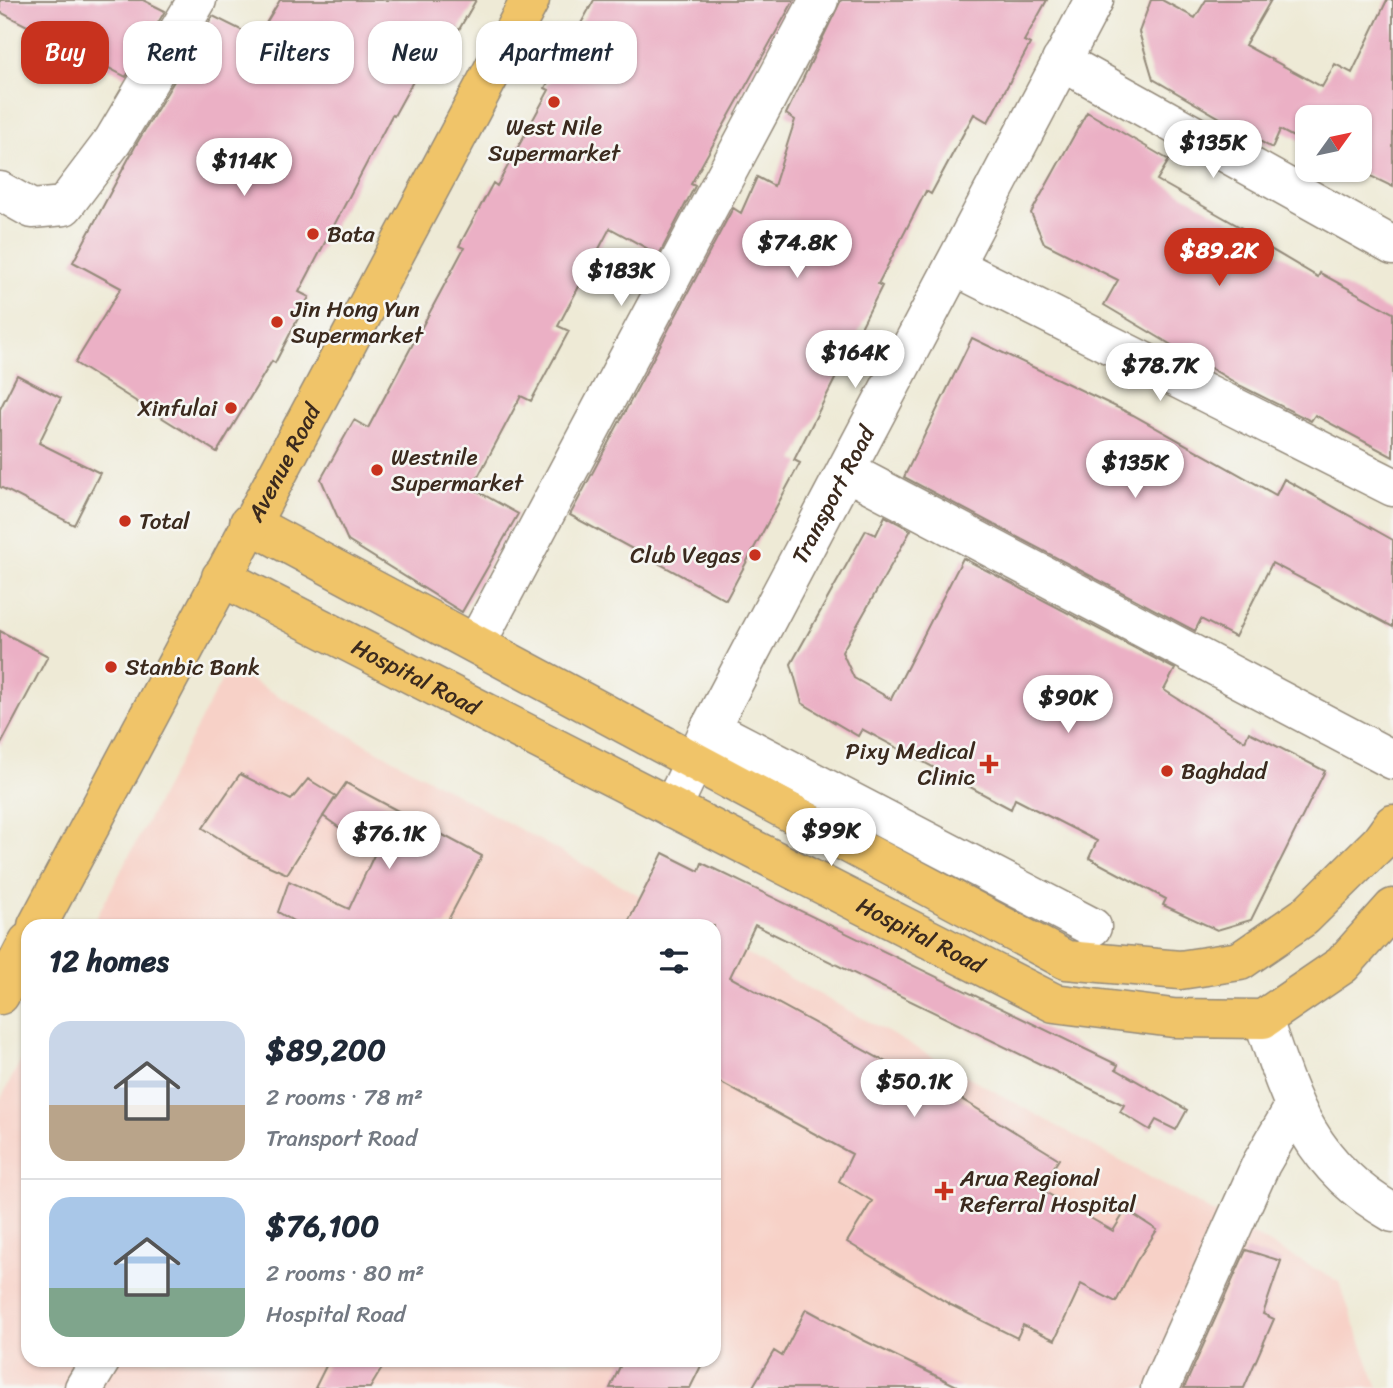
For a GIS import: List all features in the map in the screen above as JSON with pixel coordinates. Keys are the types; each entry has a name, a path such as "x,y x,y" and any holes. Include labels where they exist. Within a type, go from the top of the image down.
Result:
{"main road":[{"name":"Avenue Road","path":"41,919 249,523 530,0"},
{"name":"Hospital Road","path":"249,523 475,644 702,744 1066,960 1180,970 1240,961 1304,917 1380,842 1393,824"},
{"name":"Hospital Road","path":"221,577 1054,1003 1173,1018 1262,1019"},
{"path":"1262,1019 1342,965 1393,908"},
{"path":"0,995 21,955"}],"street":[{"path":"0,191 32,209 64,206 113,141 197,0"},
{"path":"475,644 819,0"},
{"name":"Transport Road","path":"672,808 702,744 1094,0"},
{"path":"1061,61 1393,246"},
{"path":"954,266 1393,487"},
{"path":"846,471 1393,760"},
{"path":"702,744 1092,927"},
{"path":"1262,1019 1294,1107 1323,1157 1362,1196 1393,1213"},
{"path":"1160,1388 1261,1164 1294,1107"},
{"path":"83,1388 96,1367"}],"shaded area":[{"path":"228,668 682,919 96,919"},
{"name":"Arua Regional Referral Hospital","path":"721,940 1339,1282 1378,1388 0,1388 0,1100 21,1060 21,1367 721,1367"}],"building":[{"path":"0,0 143,0 165,11 159,21 123,21 123,75 109,68 109,21 21,23 0,12"},
{"path":"280,0 476,0 462,24 462,21 368,21 368,84 412,84 394,116 392,115 299,292 309,297 275,363 272,361 217,452 75,363 121,288 73,262 172,84 222,84 222,21 210,21 213,16 236,28 236,84 354,84 354,21 267,21"},
{"path":"594,0 794,0 691,184 695,186 659,255 610,228 558,326 569,331 531,401 521,396 472,488 518,514 462,612 348,541 321,479 354,420 368,428 464,248 459,246 493,183 497,186 549,90 545,88 547,84 637,84 637,21 582,21"},
{"path":"841,0 1047,0 1024,41 1030,44 988,122 974,114 931,194 926,191 878,284 882,286 794,460 800,463 726,600 570,515 733,208 741,213 757,177 774,186 795,120 786,114"},
{"path":"1151,0 1162,0 1195,18 1206,0 1271,0 1245,45 1322,87 1335,64 1352,73 1387,0 1393,0 1393,187 1372,177 1372,105 1295,105 1295,138 1280,130 1272,148 1153,79 1139,32"},
{"path":"1087,112 1169,160 1157,180 1242,228 1240,231 1318,277 1320,273 1393,313 1393,457 1315,415 1311,421 1241,386 1104,305 1118,280 1044,243 1031,213"},
{"path":"972,338 1133,415 1276,495 1284,479 1393,540 1393,627 1272,563 1235,637 1201,619 1195,631 904,477"},
{"path":"17,375 61,398 39,443 100,473 74,525 0,487 0,409"},
{"path":"885,516 911,530 842,652 854,678 891,699 963,558 1175,669 1164,690 1245,741 1249,732 1325,771 1251,920 1217,930 1163,905 1166,899 1089,858 1097,841 1015,799 1011,809 862,729 858,736 802,703 791,664 866,530 876,535"},
{"path":"0,631 48,656 0,746"},
{"path":"240,774 291,800 308,779 336,796 287,874 249,857 203,828"},
{"path":"346,783 482,856 449,919 290,919 278,912 289,881 349,909 375,853 323,816"},
{"path":"663,853 699,871 702,863 1118,1065 1116,1069 1187,1110 1176,1130 1156,1120 1150,1130 1120,1112 1124,1105 755,925 730,977 902,1071 906,1065 1059,1159 1040,1189 1113,1231 1126,1210 1157,1230 1136,1262 1116,1302 1081,1284 1055,1340 1023,1325 1017,1338 951,1305 847,1242 872,1201 839,1181 852,1154 721,1083 721,919 630,919"},
{"path":"1246,1250 1281,1261 1263,1314 1274,1319 1244,1388 1184,1388"},
{"path":"806,1309 961,1388 752,1388 774,1351 782,1356"},
{"path":"326,1367 383,1367 370,1388 315,1388"},
{"path":"620,1367 700,1367 690,1388 610,1388"}],"place":[{"name":"West Nile Supermarket","path":"554,102"},
{"name":"Bata","path":"313,234"},
{"name":"Jin Hong Yun Supermarket","path":"277,322"},
{"name":"Xinfulai","path":"231,408"},
{"name":"Westnile Supermarket","path":"377,470"},
{"name":"Total","path":"125,521"},
{"name":"Club Vegas","path":"755,555"},
{"name":"Stanbic Bank","path":"111,667"},
{"name":"Pixy Medical Clinic","path":"989,764"},
{"name":"Baghdad","path":"1167,771"},
{"name":"Arua Regional Referral Hospital","path":"944,1191"}]}
